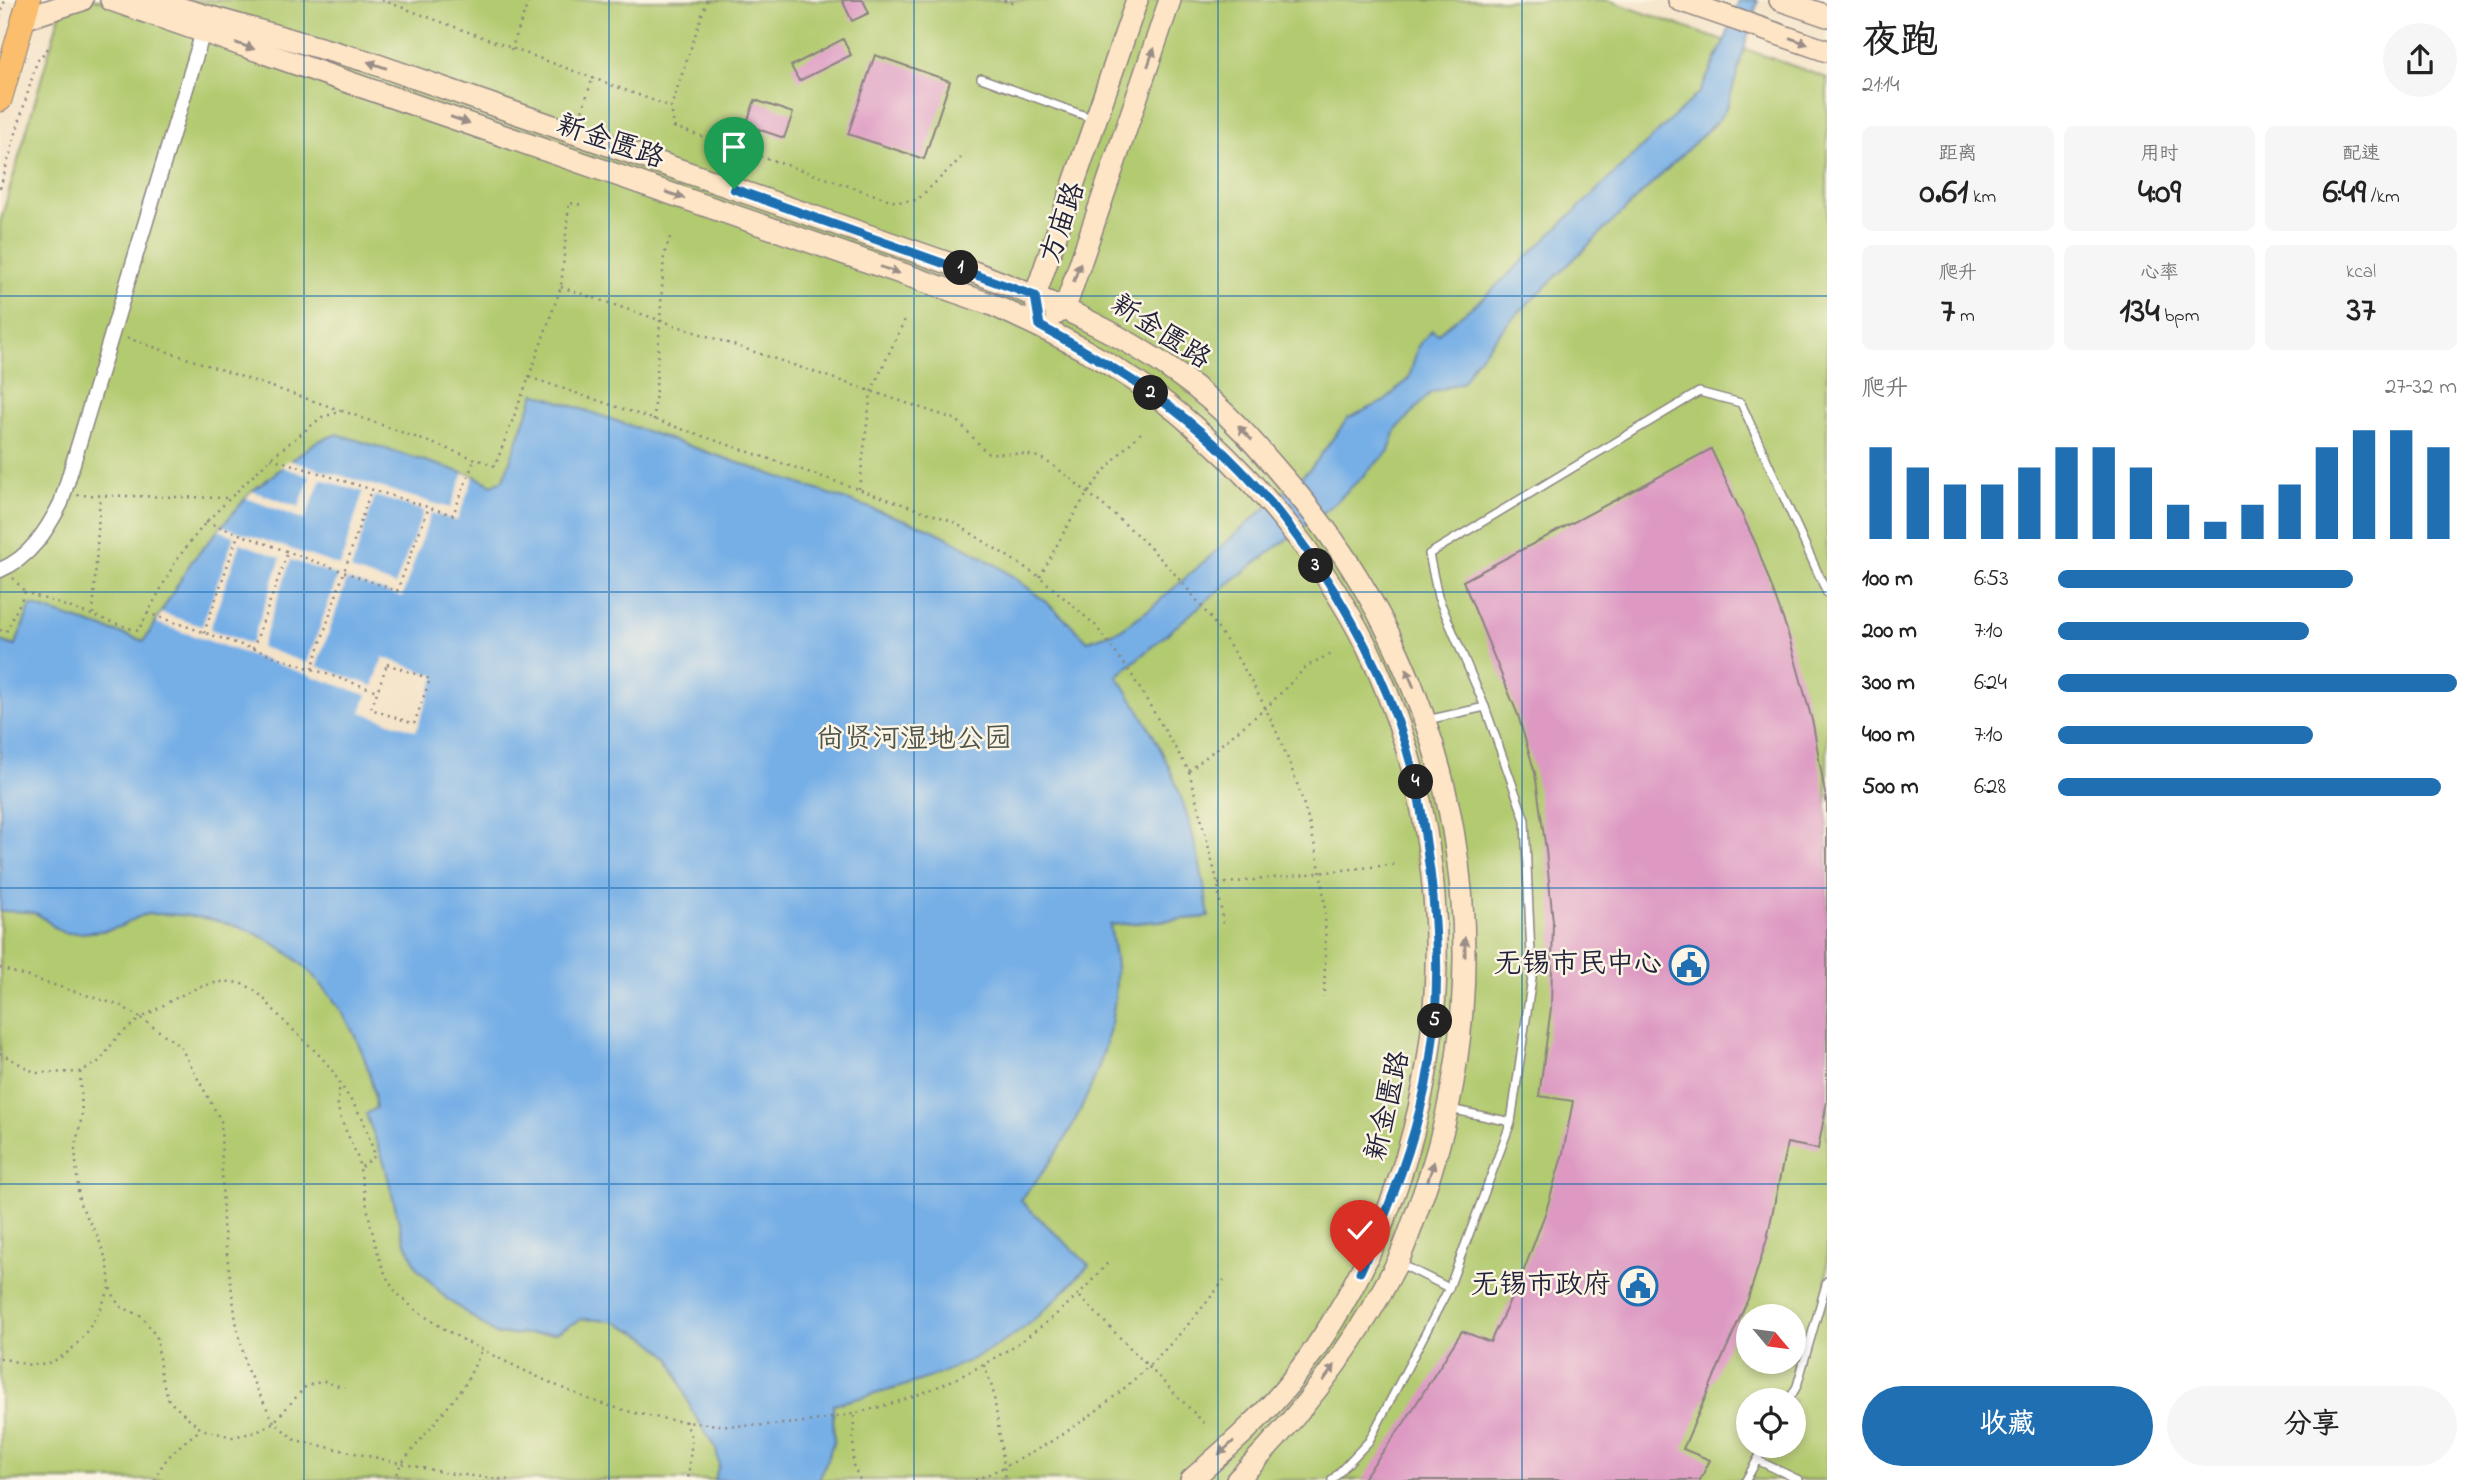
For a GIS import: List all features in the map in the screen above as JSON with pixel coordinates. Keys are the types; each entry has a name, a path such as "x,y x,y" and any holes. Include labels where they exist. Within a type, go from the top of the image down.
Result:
{"main road":[{"path":"0,100 26,9"}],"street":[{"path":"26,9 82,0"},
{"name":"新金匮路","path":"111,0 990,304 1040,326 1111,366 1175,411 1243,472 1298,538 1374,663 1442,853 1446,889 1435,1027 1421,1108 1401,1178 1360,1272 1294,1397 1265,1429 1237,1480"},
{"name":"新金匮路","path":"151,0 366,61 1065,308 1142,350 1184,378 1247,433 1318,519 1374,605 1403,662 1436,751 1446,889 1465,977 1461,1030 1447,1109 1430,1175 1397,1262 1341,1358 1294,1397 1265,1429 1191,1480"},
{"name":"方庙路","path":"1137,0 1035,296 1040,326 1065,308 1170,0"},
{"path":"1679,0 1827,51"},
{"path":"1782,1 1827,16"},
{"path":"0,570 28,552 46,531 63,495 203,32"}],"lane":[{"path":"981,78 1095,119"},
{"path":"1332,1480 1368,1440 1448,1288 1511,1122 1532,978 1525,820 1485,706 1438,597 1429,554 1699,392 1741,402 1827,593"},
{"path":"1426,720 1485,706"},
{"path":"1447,1109 1511,1122"},
{"path":"1397,1262 1448,1288"},
{"path":"1796,1388 1827,1281"},
{"path":"1746,1480 1757,1460 1799,1480"}],"path":[{"path":"0,17 5,0"},
{"path":"382,0 671,107"},
{"path":"511,50 529,0"},
{"path":"707,0 671,107 674,127 896,202 917,200 961,158"},
{"path":"1004,0 1017,5"},
{"path":"0,188 37,61 50,46"},
{"path":"575,133 592,79"},
{"path":"112,333 343,411 474,461 495,466 561,287 569,202 584,205"},
{"path":"654,420 664,255 671,235"},
{"path":"561,287 957,420 987,453 1039,458 1138,533 1175,573 1242,662 1267,707 1291,764 1321,873 1324,997"},
{"path":"859,489 870,392 906,317"},
{"path":"529,377 952,521 1040,577 1095,625 1130,673 1189,771 1218,884 1223,925"},
{"path":"0,630 6,632 25,592 138,631 177,559 206,522 271,458 322,417 343,411"},
{"path":"1040,577 1085,491 1112,459 1141,433"},
{"path":"271,458 453,515 474,461"},
{"path":"312,669 371,490"},
{"path":"63,495 231,498"},
{"path":"93,616 100,495"},
{"path":"206,522 397,591 429,507"},
{"path":"204,633 238,535"},
{"path":"253,649 287,552"},
{"path":"147,613 377,691"},
{"path":"1189,771 1267,707 1307,666 1331,654"},
{"path":"387,664 430,679 414,724 371,709 377,691 387,664"},
{"path":"1218,884 1398,864"},
{"path":"0,968 121,1006 180,1046 221,1121 223,1225 236,1321 247,1370 274,1422 295,1440 401,1464 508,1480"},
{"path":"0,1053 36,1073 80,1072 100,1061 117,1037 141,1018 205,985 224,979 256,991 319,1056 339,1082 363,1119 375,1156 359,1169"},
{"path":"80,1072 82,1116 75,1149 79,1202 98,1237 108,1265 110,1288 119,1306 142,1316 157,1338 161,1376 169,1401 201,1430 232,1437 257,1432 274,1422 306,1386 324,1381 344,1388"},
{"path":"339,1082 338,1108 359,1169 377,1251 395,1292 482,1350 601,1404 685,1421 729,1426 782,1425 854,1416 921,1393 984,1365 1020,1343 1080,1297 1110,1260"},
{"path":"975,1480 1003,1468 1095,1414 1150,1368 1224,1280"},
{"path":"0,1358 38,1365 67,1354 94,1322 110,1288"},
{"path":"1080,1297 1205,1424"},
{"path":"393,1480 401,1464 464,1387 482,1350"},
{"path":"984,1365 993,1390 1006,1480"},
{"path":"854,1416 853,1465 860,1480"},
{"path":"685,1421 692,1438 688,1480"},
{"path":"155,1480 159,1469 176,1449 201,1430"}],"green space":[{"name":"尚贤河湿地公园","path":"64,0 1608,0 1827,78 1827,1480 0,1480 0,223"}],"water":[{"path":"1739,0 1758,0 1728,105 1719,119 1511,320 1474,363 1463,382 1430,393 1396,430 1389,451 1335,503 1212,596 1117,676 1153,734 1179,791 1197,851 1209,917 1110,925 1116,967 1115,998 1101,1061 1074,1122 1039,1177 1020,1200 1089,1265 1028,1324 985,1353 922,1380 833,1404 834,1441 819,1480 714,1480 719,1465 716,1449 692,1411 670,1357 646,1337 615,1321 582,1319 556,1333 497,1335 447,1299 417,1268 402,1234 384,1162 366,1114 376,1108 362,1051 332,998 313,975 290,955 266,939 239,927 195,917 146,914 120,927 68,933 60,931 37,914 0,911 0,641 15,646 31,605 144,641 191,562 252,491 316,442 337,434 474,476 492,485 503,480 535,393 931,529 1015,578 1051,606 1088,641 1120,630 1151,608 1311,468 1348,418 1385,401 1409,378 1418,346 1432,330 1437,334 1487,295 1700,92 1725,40"}],"pier":[{"path":"289,460 450,508 464,473 474,476 457,521 431,513 402,597 347,580 317,666 373,686 383,657 436,676 416,731 361,712 367,695 156,623 161,613 202,626 234,536 219,530 223,526 340,566 363,492 321,479 305,520 246,498 252,491 299,507 310,477 280,466","holes":["375,496 424,511 395,585 351,570","240,543 281,558 251,644 210,629","291,560 338,576 307,663 261,647"]}],"building":[{"path":"842,0 863,0 869,13 852,21"},
{"path":"843,39 851,55 799,81 791,66"},
{"path":"875,55 950,81 924,159 848,134"},
{"path":"755,100 793,113 784,138 746,125"},
{"name":"无锡市民中心","path":"1711,449 1756,544 1787,630 1813,724 1827,805 1827,1102 1818,1149 1787,1143 1767,1239 1748,1299 1746,1304 1736,1304 1736,1327 1683,1449 1710,1460 1700,1480 1362,1480 1404,1423 1462,1331 1490,1342 1521,1278 1546,1211 1563,1153 1573,1101 1539,1096 1551,1008 1553,922 1535,773 1518,715 1463,581"}],"place":[{"name":"无锡市民中心","path":"1689,965"},
{"name":"无锡市政府","path":"1638,1286"}],"route":[{"path":"734,189 974,272 1035,296 1040,326 1091,354 1148,391 1175,411 1243,472 1298,538 1346,613 1374,663 1413,769 1426,842 1435,931 1435,1027 1421,1108 1401,1178 1360,1272"}]}
